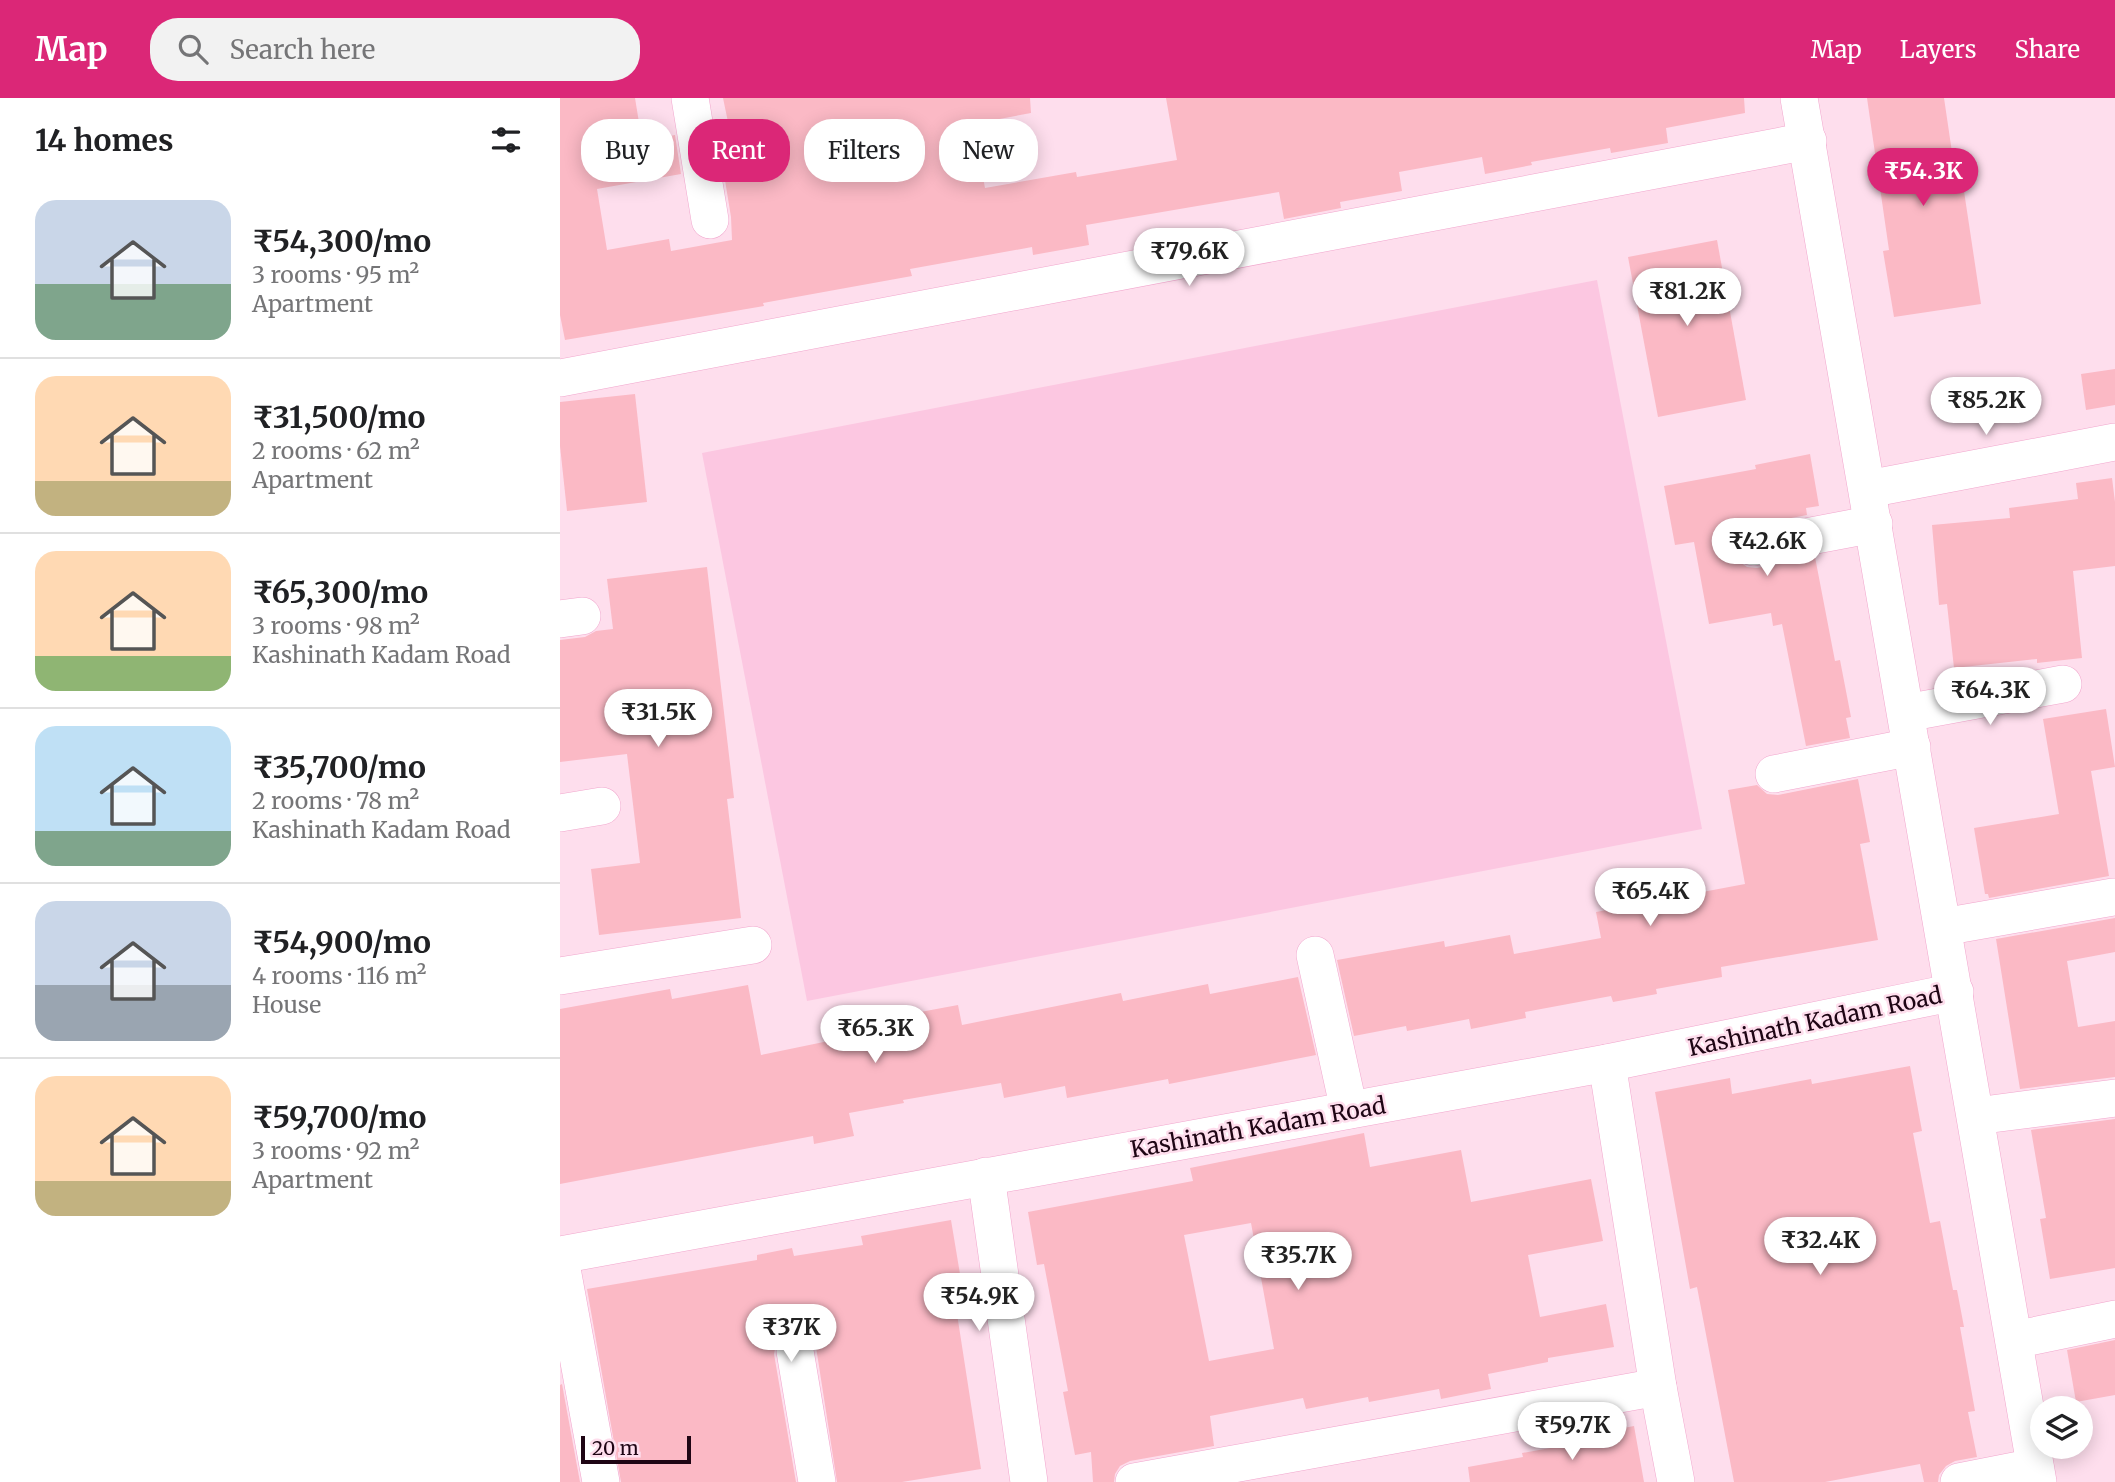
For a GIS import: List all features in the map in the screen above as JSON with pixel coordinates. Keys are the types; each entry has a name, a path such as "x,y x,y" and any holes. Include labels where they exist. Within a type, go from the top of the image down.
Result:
{"street":[{"path":"690,98 710,220"},
{"path":"1799,98 2036,1474 1959,1482"},
{"path":"560,378 1808,141"},
{"path":"1868,489 2115,442"},
{"path":"1753,547 1874,524"},
{"path":"1774,775 1909,730 2063,684"},
{"path":"560,813 602,806"},
{"path":"1943,927 2113,897"},
{"path":"560,976 753,945"},
{"path":"1315,955 1349,1110"},
{"name":"Kashinath Kadam Road","path":"560,1256 1607,1063 1955,992"},
{"path":"1607,1063 1658,1387 1676,1482"},
{"path":"1976,1116 2115,1098"},
{"path":"986,1177 1029,1482"},
{"path":"560,1256 601,1482"},
{"path":"2014,1340 2115,1319"},
{"path":"794,1351 817,1482"},
{"path":"1135,1482 1658,1387"}],"shaded area":[{"path":"1597,280 1702,829 807,1001 702,453"}],"building":[{"path":"560,98 635,98 638,119 581,119 581,182 636,182 597,189 607,250 669,239 671,251 732,240 725,182 790,182 790,119 727,119 723,98 1030,98 1031,113 999,119 939,119 939,182 984,182 985,188 1019,182 1038,182 1038,179 1076,172 1077,177 1177,160 1166,98 1744,98 1745,113 1666,128 1668,143 1611,153 1610,148 1531,162 1532,165 1485,174 1482,157 1399,172 1402,191 1340,202 1341,208 1284,219 1279,192 1086,225 1089,245 1033,255 1032,247 910,269 912,276 763,303 764,306 565,340 560,315"},
{"path":"1867,98 1944,98 1953,159 1959,158 1981,304 1894,317 1883,251 1889,250"},
{"path":"675,135 681,174 674,175"},
{"path":"1717,240 1746,400 1658,417 1628,257"},
{"path":"2115,369 2115,405 2086,410 2081,374"},
{"path":"635,394 647,502 567,511 560,446 560,402"},
{"path":"1810,454 1819,506 1806,508 1807,515 1749,526 1733,539 1732,550 1737,560 1747,567 1757,568 1815,557 1835,661 1840,660 1851,717 1846,718 1850,738 1806,746 1782,624 1773,626 1771,613 1709,624 1694,542 1675,545 1664,486 1756,469 1755,465"},
{"path":"2112,478 2115,502 2115,566 2073,571 2082,658 2037,663 2037,659 1954,668 1947,604 1939,605 1932,525 2010,518 2009,508 2078,499 2076,483"},
{"path":"707,567 734,798 727,799 741,918 599,935 591,869 640,863 627,754 560,762 560,640 585,637 596,631 613,629 607,579"},
{"path":"2106,709 2115,767 2091,771 2109,876 1989,898 1988,894 1985,894 1974,828 2059,814 2043,719"},
{"path":"1858,779 1870,842 1860,844 1878,940 1721,967 1722,977 1656,989 1657,994 1613,1002 1611,996 1525,1012 1526,1018 1471,1029 1469,1019 1407,1031 1406,1026 1354,1036 1337,960 1444,941 1445,947 1510,935 1514,954 1601,938 1596,912 1745,884 1728,790 1757,785 1767,794 1778,795"},
{"path":"2115,918 2115,952 2067,961 2078,1027 2115,1021 2115,1077 2020,1089 1996,939"},
{"path":"1298,977 1316,1055 1169,1084 1168,1079 1067,1098 1065,1086 1004,1098 1001,1083 903,1100 904,1103 849,1113 854,1136 814,1144 813,1136 560,1184 560,1009 670,989 672,999 748,985 761,1055 848,1037 845,1018 886,1010 888,1018 958,1005 962,1025 1121,993 1123,1001 1208,984 1210,994"},
{"path":"1910,1066 1922,1131 1913,1133 1930,1223 1940,1221 1953,1290 1957,1290 1964,1327 1960,1327 1975,1411 1968,1412 1977,1457 1955,1461 1946,1466 1939,1475 1938,1482 1924,1482 1920,1464 1825,1482 1734,1482 1697,1287 1690,1289 1655,1092 1730,1078 1732,1094 1811,1079 1812,1084"},
{"path":"2115,1119 2115,1268 2050,1279 2040,1219 2046,1218 2031,1130"},
{"path":"1364,1133 1370,1167 1461,1150 1471,1202 1591,1179 1603,1241 1528,1255 1540,1317 1606,1304 1614,1347 1548,1358 1548,1362 1488,1374 1491,1389 1441,1399 1439,1389 1369,1402 1368,1397 1306,1409 1303,1398 1210,1416 1214,1446 1130,1461 1120,1466 1114,1482 1093,1482 1091,1452 1075,1455 1063,1392 1068,1391 1044,1264 1037,1265 1028,1212 1193,1181 1190,1168","holes":["1251,1223 1274,1349 1209,1361 1184,1235"]},
{"path":"951,1220 960,1274 951,1275 981,1469 902,1482 837,1482 816,1347 812,1338 803,1332 792,1330 781,1335 774,1354 796,1482 621,1482 587,1289 757,1260 757,1255 792,1248 794,1256 863,1245 861,1236"},
{"path":"2115,1340 2115,1395 2093,1399 2093,1396 2075,1396 2067,1350"},
{"path":"562,1384 580,1482 560,1482"},
{"path":"1634,1426 1644,1482 1470,1482 1468,1467 1523,1457 1522,1453 1589,1441 1588,1435"}]}
